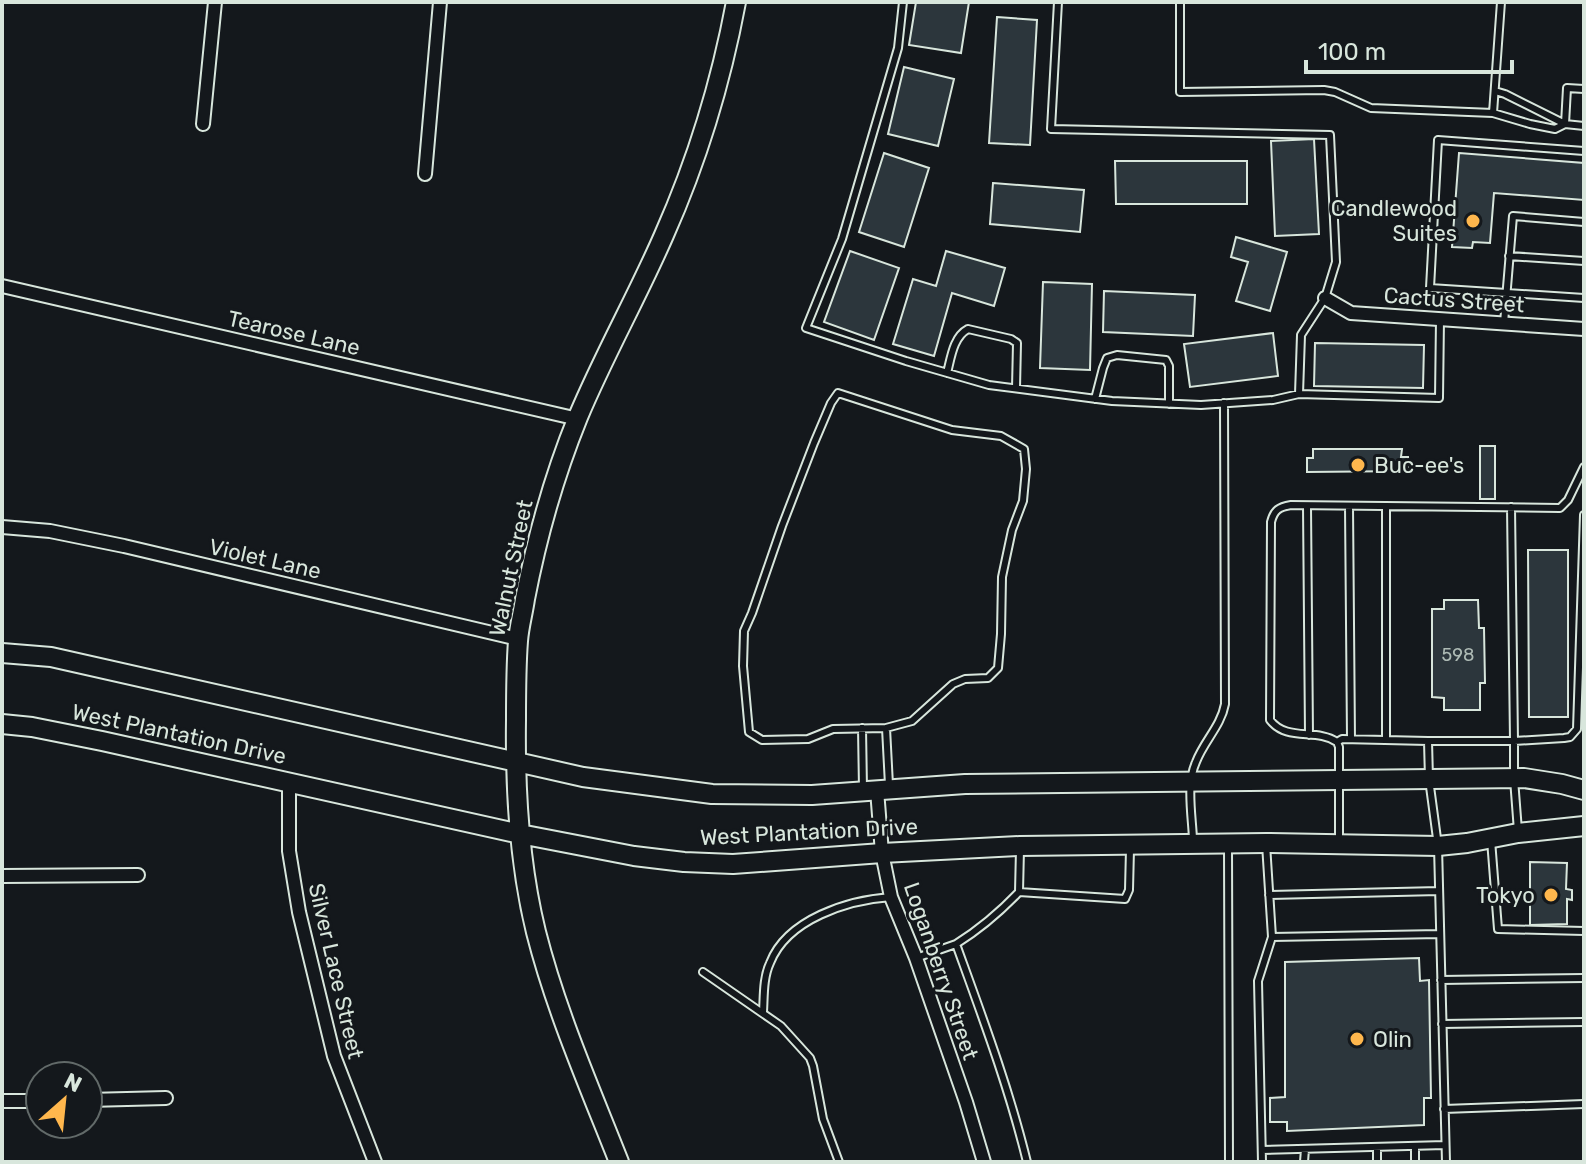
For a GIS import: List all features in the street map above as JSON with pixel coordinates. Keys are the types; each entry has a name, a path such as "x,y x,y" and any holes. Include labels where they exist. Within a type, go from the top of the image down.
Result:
{"main road":[{"name":"Walnut Street","path":"619,1162 560,1013 526,890 515,761 518,639 545,511 596,376 641,286 679,198 708,116 736,2"},
{"name":"West Plantation Drive","path":"2,653 51,657 583,777 712,794 812,795 965,784 1429,779 1514,779 1562,784 1584,790"},
{"name":"West Plantation Drive","path":"2,724 102,741 520,834 634,856 684,862 733,864 1020,846 1193,843 1438,846 1584,826"}],"street":[{"path":"203,124 215,2"},
{"path":"425,174 440,2"},
{"name":"Tearose Lane","path":"2,286 578,419"},
{"name":"Cactus Street","path":"1325,298 1351,313 1584,329"},
{"name":"Violet Lane","path":"2,527 50,531 124,546 518,639"},
{"name":"Silver Lace Street","path":"289,783 289,851 299,912 334,1056 375,1162"},
{"name":"Loganberry Street","path":"876,790 882,853 891,897 916,958 984,1162"},
{"path":"2,876 138,875"},
{"path":"104,1100 166,1098"},
{"path":"2,1101 24,1101"}],"lane":[{"path":"903,2 898,48 842,239 806,328 989,385 1095,399 1201,405 1273,400 1299,394 1439,398 1440,319"},
{"path":"1058,2 1051,129 1330,135 1336,262 1325,298 1301,335 1299,394"},
{"path":"1180,2 1180,92 1324,90 1371,108 1493,113 1555,129 1565,124"},
{"path":"1493,113 1501,2"},
{"path":"1565,124 1567,88 1584,89"},
{"path":"1495,91 1565,124 1584,126"},
{"path":"1517,120 1522,102"},
{"path":"1584,151 1438,140 1430,288 1584,298"},
{"path":"1504,323 1513,216 1584,222"},
{"path":"1509,256 1584,261"},
{"path":"947,373 956,343 961,333 968,329 1017,343 1016,388"},
{"path":"1095,399 1107,358 1117,355 1166,360 1169,366 1169,404"},
{"path":"838,393 952,430 1001,436 1024,449 1023,501 1012,530 1002,577 998,668 988,678 965,679 953,684 912,721 886,728 833,729 808,739 762,740 749,732 743,666 744,631 814,443 838,393"},
{"path":"1193,843 1191,781 1197,758 1221,720 1225,704 1224,403"},
{"path":"1339,844 1337,742 1330,737 1281,731 1270,720 1271,522 1276,510 1307,506 1563,506 1584,467"},
{"path":"1307,506 1309,735"},
{"path":"1349,506 1351,739"},
{"path":"1386,506 1386,739"},
{"path":"1511,507 1514,779 1518,833"},
{"path":"1337,742 1342,739 1514,741 1570,737 1577,729 1584,515"},
{"path":"862,728 876,790"},
{"path":"876,790 886,728"},
{"path":"1428,741 1429,779 1438,846 1446,1162"},
{"path":"1491,838 1498,929 1584,931"},
{"path":"1228,843 1229,1162"},
{"path":"1262,1162 1258,981 1272,937 1266,843"},
{"path":"1019,892 1125,899 1129,890 1130,844"},
{"path":"916,958 956,944 977,931 1019,892 1020,846"},
{"path":"1269,895 1439,891"},
{"path":"763,1012 765,979 770,960 786,939 810,919 837,907 891,897"},
{"path":"1272,937 1440,934"},
{"path":"956,944 993,1046 1027,1162"},
{"path":"703,972 781,1026 810,1058 823,1119 839,1162"},
{"path":"1441,980 1584,978"},
{"path":"1442,1024 1584,1022"},
{"path":"1444,1109 1584,1104"},
{"path":"1262,1150 1445,1145"},
{"path":"1415,1146 1415,1162"},
{"path":"1377,1147 1377,1162"},
{"path":"1304,1162 1305,1149"}],"building":[{"path":"916,2 969,2 961,53 909,45"},
{"path":"997,17 1037,20 1030,145 989,143"},
{"path":"904,67 954,79 938,146 888,134"},
{"path":"1314,139 1319,234 1275,236 1271,141"},
{"path":"884,153 929,168 904,247 859,232"},
{"name":"Candlewood Suites","path":"1459,153 1584,163 1584,200 1494,193 1490,243 1473,242 1472,248 1452,247"},
{"path":"1115,161 1247,161 1247,204 1116,204"},
{"path":"993,183 1084,190 1080,232 990,224"},
{"path":"1236,237 1287,252 1270,311 1236,301 1248,262 1231,257"},
{"path":"850,251 899,268 874,340 824,322"},
{"path":"946,251 1005,268 994,306 952,293 934,356 893,344 913,279 936,286"},
{"path":"1043,282 1092,284 1090,370 1040,368"},
{"path":"1104,291 1195,295 1193,336 1103,332"},
{"path":"1273,333 1278,376 1190,387 1184,344"},
{"path":"1315,343 1424,345 1423,388 1314,386"},
{"name":"Buc-ee's","path":"1480,446 1495,446 1495,499 1480,499"},
{"name":"Buc-ee's","path":"1313,449 1402,449 1401,457 1408,457 1409,471 1307,472 1307,458 1313,458"},
{"path":"1528,550 1568,550 1568,717 1529,717"},
{"path":"1444,600 1478,600 1479,628 1484,628 1485,683 1480,683 1480,710 1444,710 1444,698 1432,697 1432,609 1444,609"},
{"name":"Tokyo","path":"1530,862 1567,863 1566,889 1572,890 1572,900 1567,899 1567,924 1530,925"},
{"name":"Olin","path":"1419,958 1420,981 1429,980 1431,1098 1424,1098 1424,1125 1287,1131 1287,1122 1270,1122 1270,1098 1285,1097 1285,962"}],"place":[{"name":"Candlewood Suites","path":"1473,221"},
{"name":"Buc-ee's","path":"1358,465"},
{"name":"Tokyo","path":"1551,895"},
{"name":"Olin","path":"1357,1039"}]}
